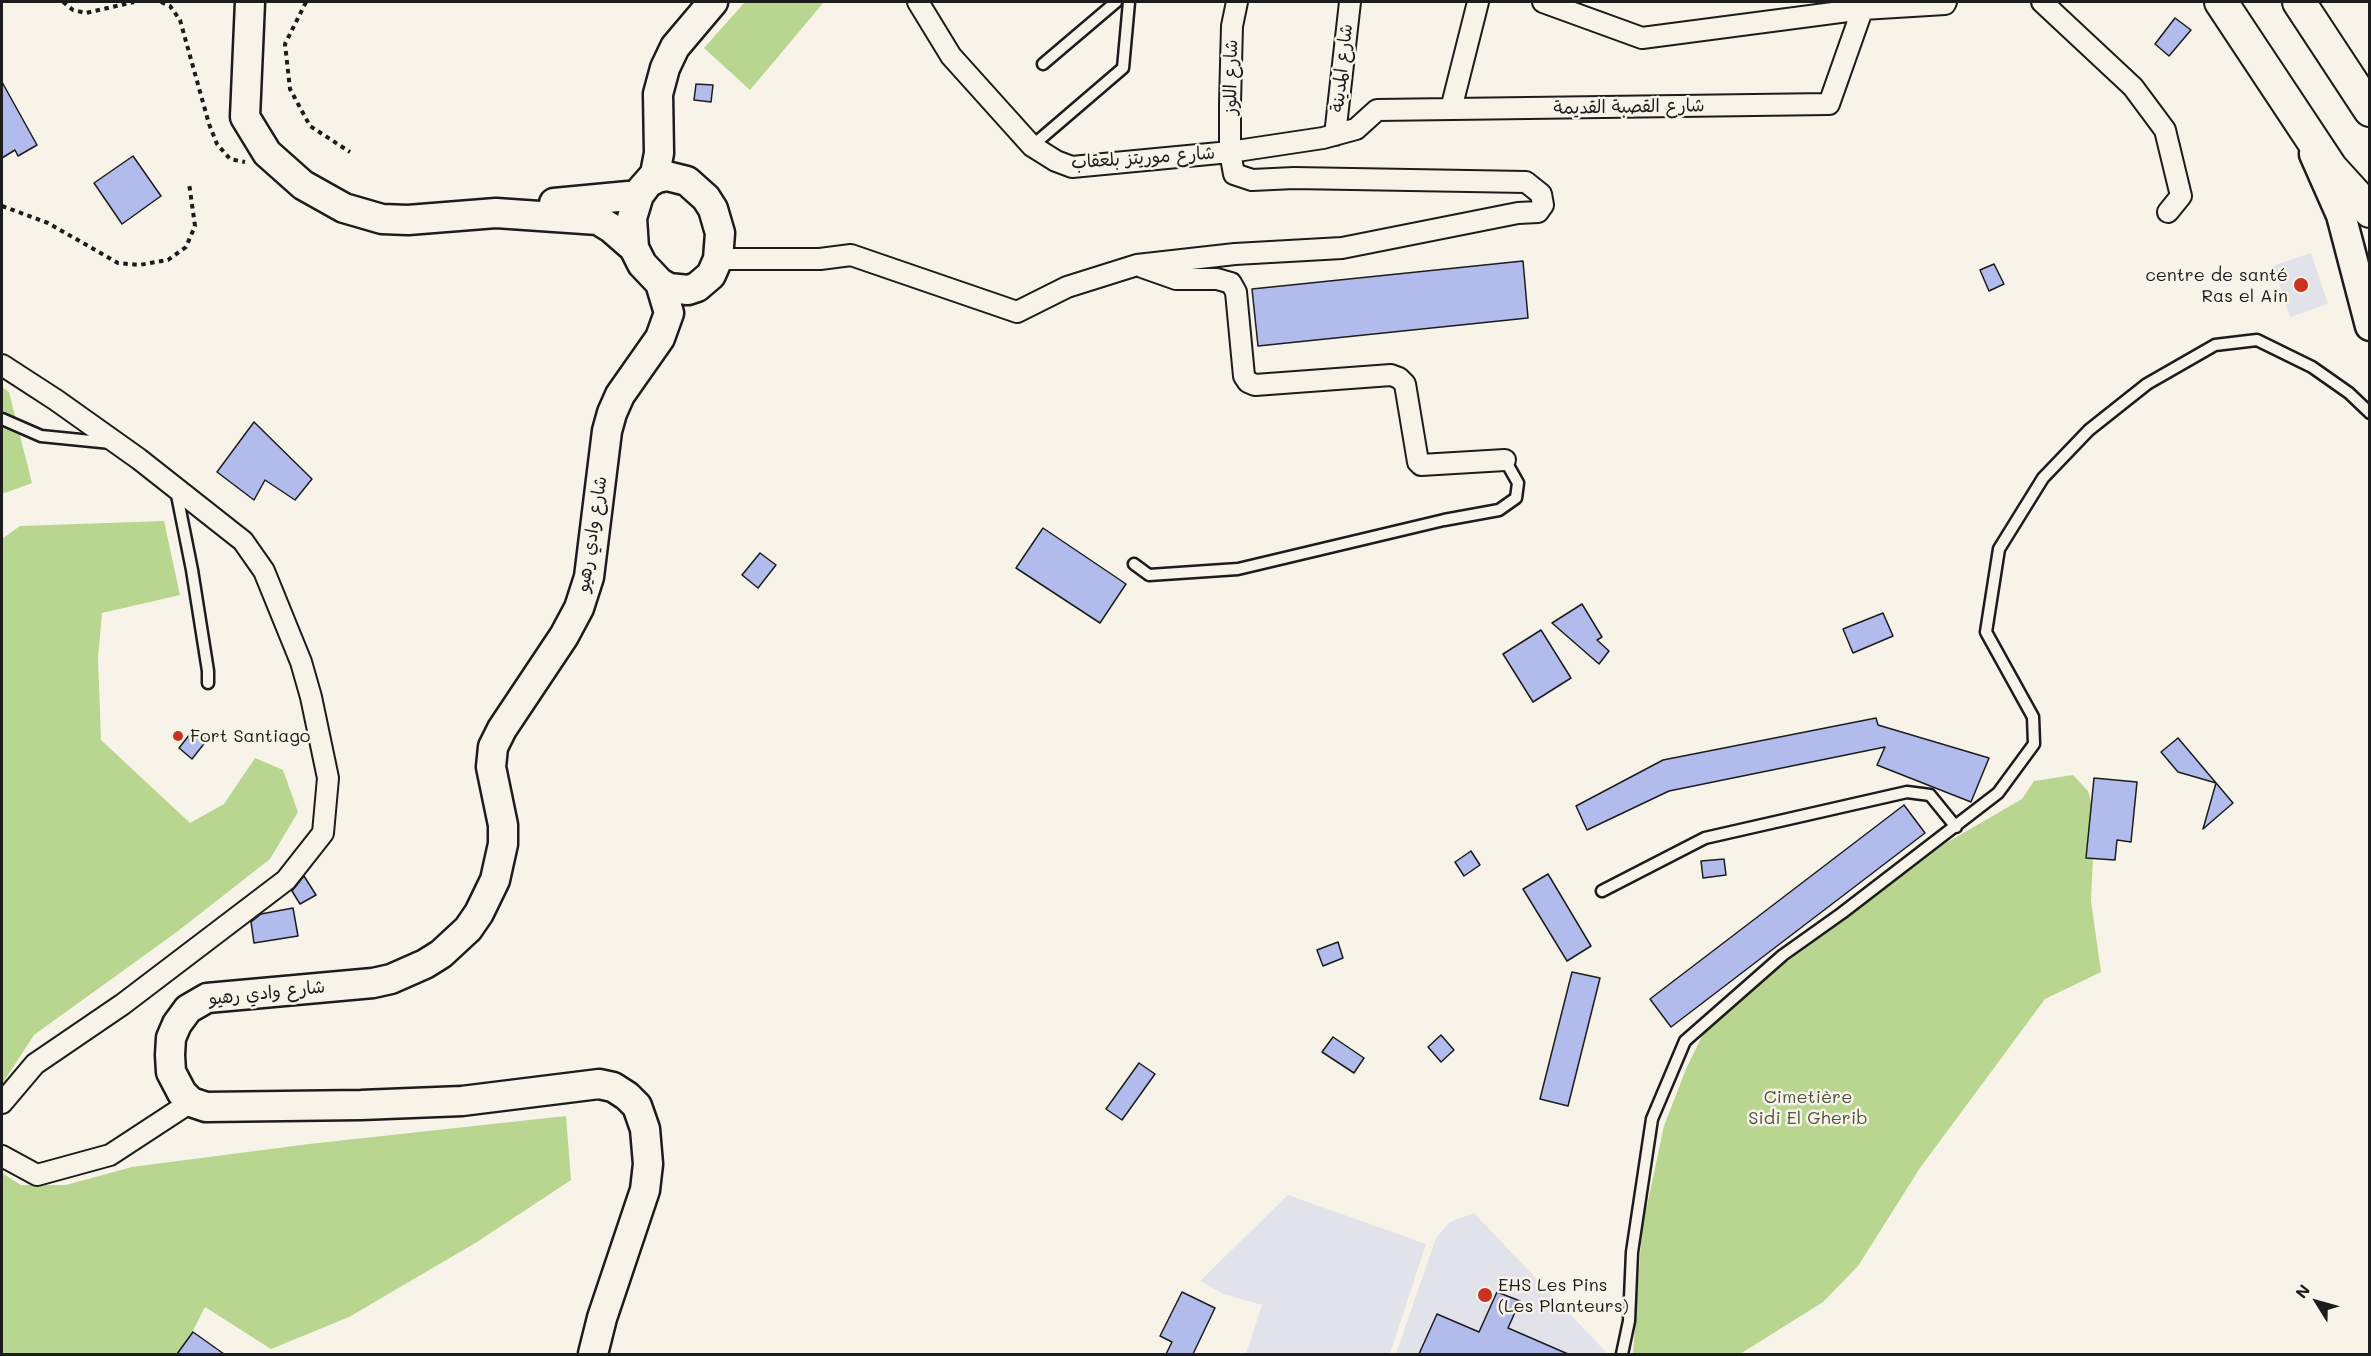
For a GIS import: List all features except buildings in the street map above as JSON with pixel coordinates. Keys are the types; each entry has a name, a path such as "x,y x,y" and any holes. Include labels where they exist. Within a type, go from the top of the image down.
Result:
{"main road":[{"path":"2222,2 2331,168 2370,211"},
{"path":"2299,2 2370,110"}],"street":[{"path":"250,2 245,117 267,153 303,185 344,208 382,219 408,220 496,213 598,220 634,248 642,264 660,283 669,288 688,290 712,270 851,255 1017,312 1066,287 1137,265 1235,254 1342,248 1518,213 1538,212 1543,205 1541,194 1526,182 1294,178 1252,180 1234,174 1230,152"},
{"path":"634,248 632,218 640,193 655,174 659,153 658,94 665,68 675,47 713,2"},
{"name":"شارع موريتز بلعقاب","path":"918,2 951,56 1032,146 1056,161 1072,167 1230,152 1335,135"},
{"name":"شارع اللوز","path":"1230,152 1232,26 1237,2"},
{"name":"شارع المدينة","path":"1335,135 1350,2"},
{"path":"1451,109 1478,2"},
{"path":"1543,2 1642,38 1864,5 1945,4 1946,2"},
{"path":"2042,2 2133,87 2164,130 2181,196 2168,212"},
{"name":"شارع القصبة القديمة","path":"1335,135 1356,129 1377,110 1829,104 1864,5"},
{"path":"658,94 672,150 687,182"},
{"path":"2300,122 2341,215 2370,326"},
{"path":"496,213 524,206 640,193 648,183 667,176 687,182 706,198 715,215 720,233 712,270"},
{"path":"1137,265 1176,279 1217,279 1231,283 1236,292 1244,376 1248,382 1255,385 1391,375 1400,378 1405,384 1418,462 1421,465 1505,460"},
{"name":"شارع وادي رهيو","path":"603,464 625,405 691,313 712,270"},
{"name":"شارع وادي رهيو","path":"191,1102 182,1094 171,1072 171,1038 177,1023 188,1009 198,1002 217,995 373,983 391,979 417,969 441,954 468,929 479,914 495,880 503,844 503,825 491,766 493,747 502,729 564,636 579,608 589,577 607,431 616,404 660,338 667,322 669,313 660,283"},
{"path":"2,365 176,486 243,541 264,571 301,662 328,778 323,833 286,880 123,1004 35,1064 2,1103"},
{"path":"2,1156 37,1175 110,1155 191,1102 206,1107 361,1105 462,1101 599,1084 613,1087 637,1106 645,1129 648,1164 645,1190 602,1318 593,1354"}],"lane":[{"path":"1043,64 1116,2"},
{"path":"1032,146 1122,68 1129,2"},
{"path":"1622,1354 1629,1321 1632,1252 1652,1119 1685,1041 1783,955 1956,827 1998,793 2034,744 2033,717 1986,632 1999,549 2043,478 2089,430 2147,384 2215,345 2257,340 2312,367 2349,393 2370,412"},
{"path":"2,419 41,436 118,444"},
{"path":"1134,564 1149,575 1238,569 1444,520 1499,510 1516,498 1518,483 1505,460"},
{"path":"176,486 192,570 208,683"},
{"path":"1602,891 1705,838 1907,792 1930,795 1956,827"}],"path":[{"path":"63,2 72,10 86,13 134,2"},
{"path":"161,2 170,6 180,20 209,124 217,144 230,159 284,169"},
{"path":"306,2 285,44 290,89 310,126 350,152"},
{"path":"2,206 48,223 112,260 139,265 168,260 186,247 195,226 189,183"}],"shaded area":[{"name":"centre de santé Ras el Ain","path":"2311,253 2328,304 2290,317 2273,266"},
{"path":"1288,1195 1426,1244 1390,1354 1246,1354 1262,1305 1224,1294 1200,1281"},
{"name":"EHS Les Pins (Les Planteurs)","path":"1474,1213 1606,1352 1605,1354 1396,1354 1436,1238 1450,1222"}],"green space":[{"path":"745,2 824,2 750,90 704,48"},
{"path":"2,387 9,392 32,483 2,494"},
{"path":"164,521 180,595 102,613 98,658 101,740 190,823 224,804 255,758 283,770 298,812 270,859 178,931 34,1035 2,1084 2,539 20,526"},
{"name":"Cimetière Sidi El Gherib","path":"2073,775 2088,791 2095,815 2091,901 2101,972 2045,999 1920,1168 1858,1266 1823,1302 1740,1354 1633,1354 1642,1229 1664,1126 1686,1069 1705,1030 1728,1006 1946,843 2022,799 2034,781"},
{"path":"566,1116 571,1180 477,1242 349,1317 271,1349 205,1307 181,1354 2,1354 2,1173 21,1185 66,1185 132,1167 309,1144"}],"place":[{"name":"centre de santé Ras el Ain","path":"2301,285"},
{"name":"Fort Santiago","path":"178,736"},
{"name":"EHS Les Pins (Les Planteurs)","path":"1485,1295"}]}
